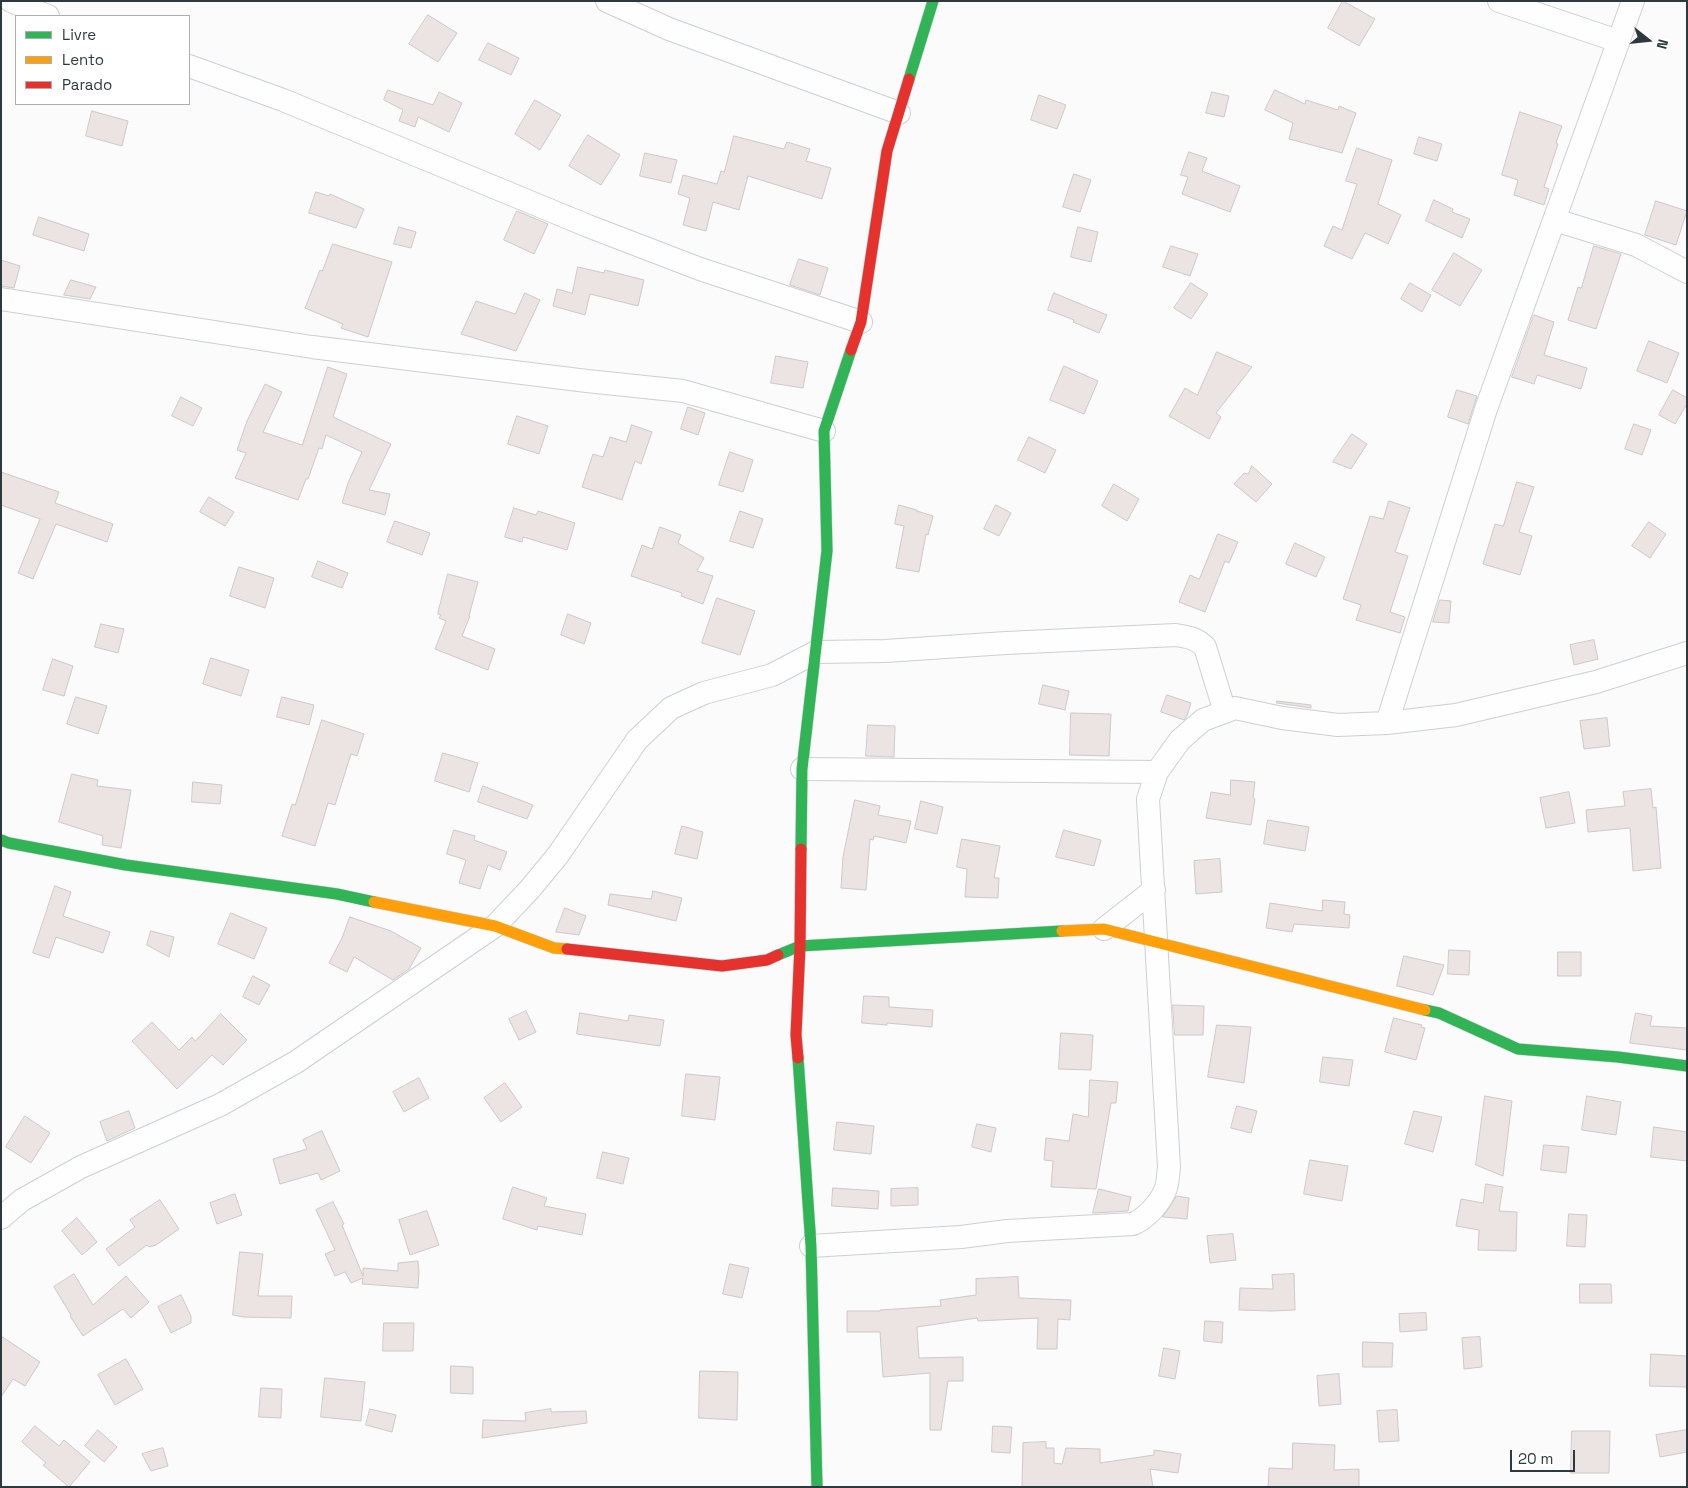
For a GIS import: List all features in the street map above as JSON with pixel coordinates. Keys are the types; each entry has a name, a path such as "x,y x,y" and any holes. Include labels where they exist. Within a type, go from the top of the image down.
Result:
{"street":[{"path":"11,1 46,15"},
{"path":"607,1 670,29 899,113"},
{"path":"818,1487 811,1246 796,1035 800,946 802,769 827,551 824,431 861,322 887,151 933,1"},
{"path":"1499,1 1618,42"},
{"path":"1387,723 1486,409 1633,1"},
{"path":"190,66 283,100 588,226 692,266 861,322"},
{"path":"1555,220 1636,245 1687,272"},
{"path":"1,299 312,347 683,391 824,431"},
{"path":"1,1218 22,1200 81,1167 220,1105 296,1062 495,926 530,890 558,855 637,740 671,708 704,693 772,674 816,652 885,651 1176,635 1198,640 1205,647 1225,712"},
{"path":"811,1246 961,1237 1008,1231 1133,1224 1143,1220 1157,1203 1166,1188 1170,1167 1148,799 1157,772 1180,740 1203,720 1235,708 1282,718 1338,725 1387,723 1456,714 1596,682 1687,653"},
{"path":"802,769 1157,772"},
{"path":"1,840 126,865 337,894 495,926 554,948 722,966 767,960 800,946 1104,929 1439,1013 1518,1049 1618,1057 1687,1066"},
{"path":"1104,929 1154,890"}],"building":[{"path":"1343,1 1375,19 1359,46 1328,28"},
{"path":"428,15 457,33 438,62 409,44"},
{"path":"488,43 519,58 511,75 479,60"},
{"path":"388,90 433,105 439,92 462,103 449,132 418,117 415,127 399,121 403,110 384,100"},
{"path":"1275,90 1305,104 1306,100 1338,110 1339,106 1356,113 1342,153 1289,139 1293,123 1265,110"},
{"path":"1212,92 1229,96 1224,117 1206,113"},
{"path":"1039,95 1066,105 1057,129 1031,120"},
{"path":"535,100 561,115 540,150 515,134"},
{"path":"92,111 128,121 122,146 86,136"},
{"path":"1520,112 1562,126 1544,187 1549,189 1544,205 1514,195 1518,180 1502,175"},
{"path":"588,135 620,155 601,185 569,166"},
{"path":"734,136 784,149 787,142 810,149 806,161 831,168 822,199 748,176 739,210 713,202 706,231 683,225 690,198 678,194 683,175 717,184 721,171 724,172"},
{"path":"1419,137 1442,144 1437,161 1414,154"},
{"path":"1357,148 1392,160 1378,204 1401,215 1388,244 1365,233 1352,259 1324,246 1333,226 1342,230 1357,184 1346,181"},
{"path":"1189,152 1207,158 1202,171 1240,186 1230,212 1182,194 1188,177 1181,175"},
{"path":"645,153 677,160 671,183 640,176"},
{"path":"1074,174 1091,180 1080,212 1063,207"},
{"path":"316,192 329,196 330,194 364,209 356,228 309,213"},
{"path":"1434,200 1453,209 1452,212 1470,219 1462,238 1426,221"},
{"path":"1656,201 1687,211 1676,245 1645,235"},
{"path":"517,211 548,224 534,254 504,240"},
{"path":"39,217 89,234 84,251 33,235"},
{"path":"399,227 416,232 411,248 394,244"},
{"path":"1078,227 1098,232 1091,262 1071,257"},
{"path":"333,244 392,262 368,337 341,328 343,324 305,308"},
{"path":"1171,246 1198,254 1190,276 1163,267"},
{"path":"1594,246 1621,254 1596,329 1568,320 1578,287 1581,288"},
{"path":"1454,253 1482,270 1460,306 1432,290"},
{"path":"799,259 828,268 820,295 790,285"},
{"path":"1,260 20,266 14,288 1,286"},
{"path":"578,267 604,273 605,270 644,280 638,306 590,294 585,315 553,306 557,289 572,293"},
{"path":"71,280 96,287 90,299 64,295"},
{"path":"1191,283 1208,294 1191,319 1174,308"},
{"path":"1410,283 1431,295 1422,312 1401,299"},
{"path":"525,293 540,300 516,351 461,334 476,301 515,314"},
{"path":"1054,293 1107,315 1099,333 1073,322 1074,320 1048,310"},
{"path":"1534,315 1554,322 1544,355 1587,368 1581,389 1537,375 1534,384 1512,377"},
{"path":"1649,341 1679,353 1667,383 1637,371"},
{"path":"1217,352 1252,367 1216,413 1221,417 1209,439 1169,416 1185,388 1197,395"},
{"path":"776,356 808,362 803,388 771,383"},
{"path":"1064,366 1098,381 1084,414 1050,400"},
{"path":"328,367 347,374 333,417 391,444 369,490 390,494 385,515 342,503 348,483 362,452 326,435 322,449 319,448 298,500 235,478 246,453 237,450 247,421 265,384 282,392 263,432 302,445"},
{"path":"1457,390 1477,396 1468,424 1448,417"},
{"path":"1673,390 1687,398 1687,404 1675,424 1659,415"},
{"path":"181,397 202,408 193,426 172,416"},
{"path":"688,407 705,413 698,435 681,429"},
{"path":"517,416 548,426 539,454 508,444"},
{"path":"1634,424 1651,430 1642,455 1625,449"},
{"path":"632,425 652,432 641,464 635,461 622,500 582,487 593,454 603,457 610,437 626,442"},
{"path":"1352,434 1367,444 1351,469 1333,462"},
{"path":"1029,437 1056,450 1045,473 1018,460"},
{"path":"730,452 753,460 743,492 719,485"},
{"path":"1252,466 1272,484 1256,502 1234,484 1244,473 1248,474"},
{"path":"1,472 59,492 55,503 113,524 107,542 56,524 33,579 18,573 40,519 1,505"},
{"path":"1517,482 1534,487 1519,532 1532,536 1520,575 1483,564 1495,524 1503,526"},
{"path":"1114,484 1139,499 1127,521 1102,506"},
{"path":"209,497 234,512 225,526 200,512"},
{"path":"1389,501 1410,508 1395,552 1408,556 1390,612 1405,617 1400,633 1356,620 1361,605 1343,599 1370,516 1383,519"},
{"path":"899,505 933,516 928,535 926,534 919,572 896,568 904,526 895,524"},
{"path":"996,505 1011,513 999,536 984,529"},
{"path":"514,508 536,515 538,511 575,523 567,550 523,537 522,542 505,537"},
{"path":"740,511 763,519 753,548 730,541"},
{"path":"395,521 430,533 422,555 387,542"},
{"path":"1649,522 1666,534 1650,558 1632,546"},
{"path":"660,527 681,535 678,543 704,558 697,571 713,576 703,604 681,596 682,593 631,576 642,545 652,549"},
{"path":"1218,534 1238,542 1229,563 1225,561 1205,612 1179,602 1190,575 1199,579"},
{"path":"1295,543 1325,557 1316,577 1286,564"},
{"path":"318,561 348,573 342,588 312,577"},
{"path":"239,567 274,578 265,608 230,596"},
{"path":"448,574 478,582 470,616 462,636 495,649 488,670 435,649 446,621 439,618 441,615 438,614"},
{"path":"717,598 755,611 740,655 702,643"},
{"path":"1440,600 1451,601 1449,623 1433,622"},
{"path":"568,614 591,623 584,644 561,635"},
{"path":"101,624 124,629 118,653 95,647"},
{"path":"1594,640 1598,659 1574,665 1570,645"},
{"path":"211,658 249,670 241,696 203,684"},
{"path":"53,659 73,666 64,696 43,690"},
{"path":"1043,685 1069,691 1065,710 1039,704"},
{"path":"1167,695 1191,703 1184,720 1161,712"},
{"path":"76,697 107,706 98,734 67,724"},
{"path":"282,697 314,705 309,725 277,717"},
{"path":"1277,701 1311,705 1311,708 1277,703"},
{"path":"1071,713 1111,714 1109,756 1070,755"},
{"path":"1607,718 1610,746 1584,749 1580,721"},
{"path":"322,720 364,734 357,756 351,754 335,805 328,803 315,846 282,836 292,804 295,805"},
{"path":"868,725 895,726 894,757 866,756"},
{"path":"443,753 478,763 469,792 435,781"},
{"path":"72,774 98,780 97,786 131,790 121,848 102,845 103,836 59,822"},
{"path":"1231,780 1255,782 1253,798 1255,799 1251,825 1206,818 1211,792 1230,795"},
{"path":"193,782 222,785 220,804 192,802"},
{"path":"483,786 533,805 527,819 478,802"},
{"path":"1651,789 1653,808 1656,807 1661,868 1633,871 1630,828 1588,832 1586,810 1625,806 1623,792"},
{"path":"1569,792 1575,823 1546,828 1540,798"},
{"path":"855,800 880,806 878,815 911,821 906,843 874,836 873,840 870,839 866,890 841,888 843,857"},
{"path":"921,801 943,807 937,834 915,829"},
{"path":"1268,820 1309,827 1305,851 1264,844"},
{"path":"682,826 703,832 697,859 675,854"},
{"path":"454,830 475,836 474,840 507,852 500,870 488,865 480,889 459,883 466,860 447,854"},
{"path":"1064,830 1101,840 1094,866 1056,857"},
{"path":"962,839 1000,846 994,878 999,878 998,898 965,897 967,869 957,867"},
{"path":"1220,859 1222,892 1196,894 1194,861"},
{"path":"55,886 71,892 63,916 110,932 103,953 56,937 49,958 33,953"},
{"path":"653,891 682,898 676,921 608,905 610,894 651,899"},
{"path":"1323,900 1345,902 1344,914 1350,915 1349,928 1294,924 1292,932 1266,928 1270,903 1322,911"},
{"path":"565,908 586,916 579,935 556,932"},
{"path":"231,913 267,928 254,959 218,944"},
{"path":"350,917 391,931 421,948 409,969 393,980 354,957 347,972 329,963"},
{"path":"151,931 174,937 169,957 147,945"},
{"path":"1449,950 1470,951 1469,975 1448,974"},
{"path":"1558,952 1581,952 1581,976 1558,976"},
{"path":"1404,956 1444,965 1433,995 1397,986"},
{"path":"253,976 270,985 259,1005 243,997"},
{"path":"864,996 889,997 889,1007 933,1010 932,1027 862,1023"},
{"path":"1173,1005 1204,1006 1203,1035 1175,1035"},
{"path":"526,1011 536,1032 519,1040 509,1019"},
{"path":"580,1013 628,1021 629,1015 664,1020 660,1046 577,1034"},
{"path":"1636,1013 1652,1016 1650,1026 1687,1028 1687,1050 1630,1043"},
{"path":"221,1014 247,1040 223,1065 212,1055 177,1089 132,1041 152,1022 179,1050 192,1037 195,1041"},
{"path":"1394,1018 1422,1025 1421,1027 1425,1028 1416,1060 1385,1052"},
{"path":"1217,1025 1251,1027 1244,1083 1208,1077"},
{"path":"1061,1033 1093,1035 1091,1070 1059,1069"},
{"path":"1323,1057 1353,1060 1349,1086 1320,1082"},
{"path":"686,1074 720,1077 715,1120 682,1116"},
{"path":"419,1078 429,1098 404,1112 393,1092"},
{"path":"1090,1080 1118,1082 1116,1103 1111,1103 1096,1189 1051,1187 1053,1161 1044,1160 1046,1138 1069,1141 1073,1114 1088,1117"},
{"path":"505,1083 522,1107 501,1122 484,1098"},
{"path":"1485,1096 1512,1101 1503,1176 1476,1165"},
{"path":"1587,1096 1621,1102 1616,1135 1582,1130"},
{"path":"1237,1106 1257,1111 1251,1133 1231,1128"},
{"path":"129,1111 135,1128 107,1141 100,1122"},
{"path":"1414,1111 1442,1117 1433,1152 1405,1144"},
{"path":"25,1116 50,1133 31,1163 6,1147"},
{"path":"837,1122 874,1126 871,1154 834,1150"},
{"path":"977,1124 996,1128 991,1152 972,1147"},
{"path":"1654,1127 1687,1132 1687,1161 1651,1157"},
{"path":"322,1131 340,1171 321,1180 318,1173 280,1184 273,1159 307,1149 303,1140"},
{"path":"1544,1145 1569,1147 1566,1173 1541,1170"},
{"path":"603,1152 629,1158 623,1184 597,1178"},
{"path":"1310,1160 1348,1166 1342,1201 1304,1194"},
{"path":"1486,1184 1503,1187 1499,1211 1517,1212 1516,1251 1478,1250 1479,1230 1456,1226 1461,1199 1483,1203"},
{"path":"513,1187 547,1198 544,1206 586,1214 582,1235 538,1226 537,1230 503,1219"},
{"path":"833,1188 879,1191 878,1209 832,1206"},
{"path":"918,1188 918,1205 891,1206 891,1189"},
{"path":"1099,1189 1131,1197 1128,1211 1093,1213"},
{"path":"235,1194 242,1215 217,1224 210,1203"},
{"path":"1177,1196 1189,1198 1187,1219 1163,1217"},
{"path":"160,1200 179,1229 156,1245 149,1247 147,1245 119,1266 106,1249 135,1227 130,1220"},
{"path":"333,1202 344,1224 342,1225 363,1276 363,1268 398,1271 398,1263 418,1261 418,1288 362,1284 363,1278 351,1283 345,1272 335,1276 325,1254 335,1250 316,1210"},
{"path":"427,1211 439,1245 410,1255 399,1220"},
{"path":"1569,1214 1587,1215 1585,1247 1567,1246"},
{"path":"77,1218 97,1242 82,1255 62,1231"},
{"path":"1233,1234 1236,1260 1210,1263 1207,1236"},
{"path":"240,1252 263,1254 258,1296 292,1296 291,1318 233,1315"},
{"path":"730,1264 749,1268 742,1298 723,1294"},
{"path":"74,1274 93,1305 126,1276 149,1302 131,1318 123,1309 83,1336 54,1287"},
{"path":"1294,1274 1295,1310 1239,1310 1240,1288 1273,1289 1272,1275"},
{"path":"1018,1277 1019,1298 1071,1300 1070,1320 1058,1319 1057,1349 1037,1349 1038,1318 978,1321 977,1318 917,1327 919,1358 963,1357 963,1381 948,1381 941,1430 930,1430 930,1373 883,1377 880,1332 847,1332 847,1311 880,1311 941,1306 940,1300 976,1295 976,1279"},
{"path":"1580,1284 1611,1284 1612,1303 1580,1303"},
{"path":"181,1295 191,1316 191,1323 171,1333 158,1307"},
{"path":"1426,1313 1427,1330 1400,1332 1399,1314"},
{"path":"1205,1321 1223,1322 1222,1343 1204,1341"},
{"path":"384,1323 414,1323 413,1351 383,1351"},
{"path":"1,1336 40,1362 25,1386 13,1379 1,1397"},
{"path":"1480,1337 1482,1367 1464,1369 1462,1338"},
{"path":"1363,1342 1393,1343 1392,1367 1363,1367"},
{"path":"1164,1348 1180,1351 1175,1379 1159,1376"},
{"path":"1651,1354 1687,1356 1687,1387 1650,1386"},
{"path":"126,1359 143,1389 115,1405 98,1375"},
{"path":"451,1366 473,1367 473,1394 451,1393"},
{"path":"700,1371 738,1372 737,1420 699,1418"},
{"path":"1339,1374 1341,1404 1319,1406 1317,1376"},
{"path":"325,1378 365,1382 361,1421 321,1417"},
{"path":"261,1388 282,1389 281,1418 259,1417"},
{"path":"370,1409 396,1415 392,1432 366,1425"},
{"path":"551,1409 551,1412 586,1411 587,1423 482,1438 483,1420 526,1421 525,1413"},
{"path":"1397,1410 1399,1441 1379,1442 1377,1411"},
{"path":"35,1426 59,1446 64,1440 90,1462 69,1487 43,1465 46,1463 22,1442"},
{"path":"993,1426 1012,1427 1010,1453 992,1452"},
{"path":"98,1430 117,1447 104,1462 85,1446"},
{"path":"1687,1430 1687,1452 1660,1457 1656,1435"},
{"path":"1572,1431 1610,1431 1609,1473 1571,1473"},
{"path":"1046,1442 1046,1448 1054,1448 1054,1463 1062,1464 1066,1448 1100,1449 1100,1463 1154,1455 1154,1450 1181,1454 1178,1473 1150,1469 1153,1487 1022,1487 1023,1443"},
{"path":"1293,1443 1335,1445 1334,1470 1359,1469 1359,1487 1268,1487 1269,1468 1292,1469"},
{"path":"163,1448 168,1466 151,1471 142,1454"}],"traffic: fast":[{"path":"909,79 933,1"},
{"path":"801,849 802,769 827,551 824,431 851,350"},
{"path":"1,840 126,865 337,894 374,902"},
{"path":"778,955 800,946 1062,931"},
{"path":"1425,1010 1439,1013 1518,1049 1618,1057 1687,1066"},
{"path":"798,1058 811,1246 817,1487"}],"traffic: slow":[{"path":"374,902 495,926 554,948 567,949"},
{"path":"1062,931 1104,929 1425,1010"}],"traffic: jam":[{"path":"851,350 861,322 887,151 909,79"},
{"path":"798,1058 796,1035 800,946 801,849"},
{"path":"567,949 722,966 767,960 778,955"}]}
